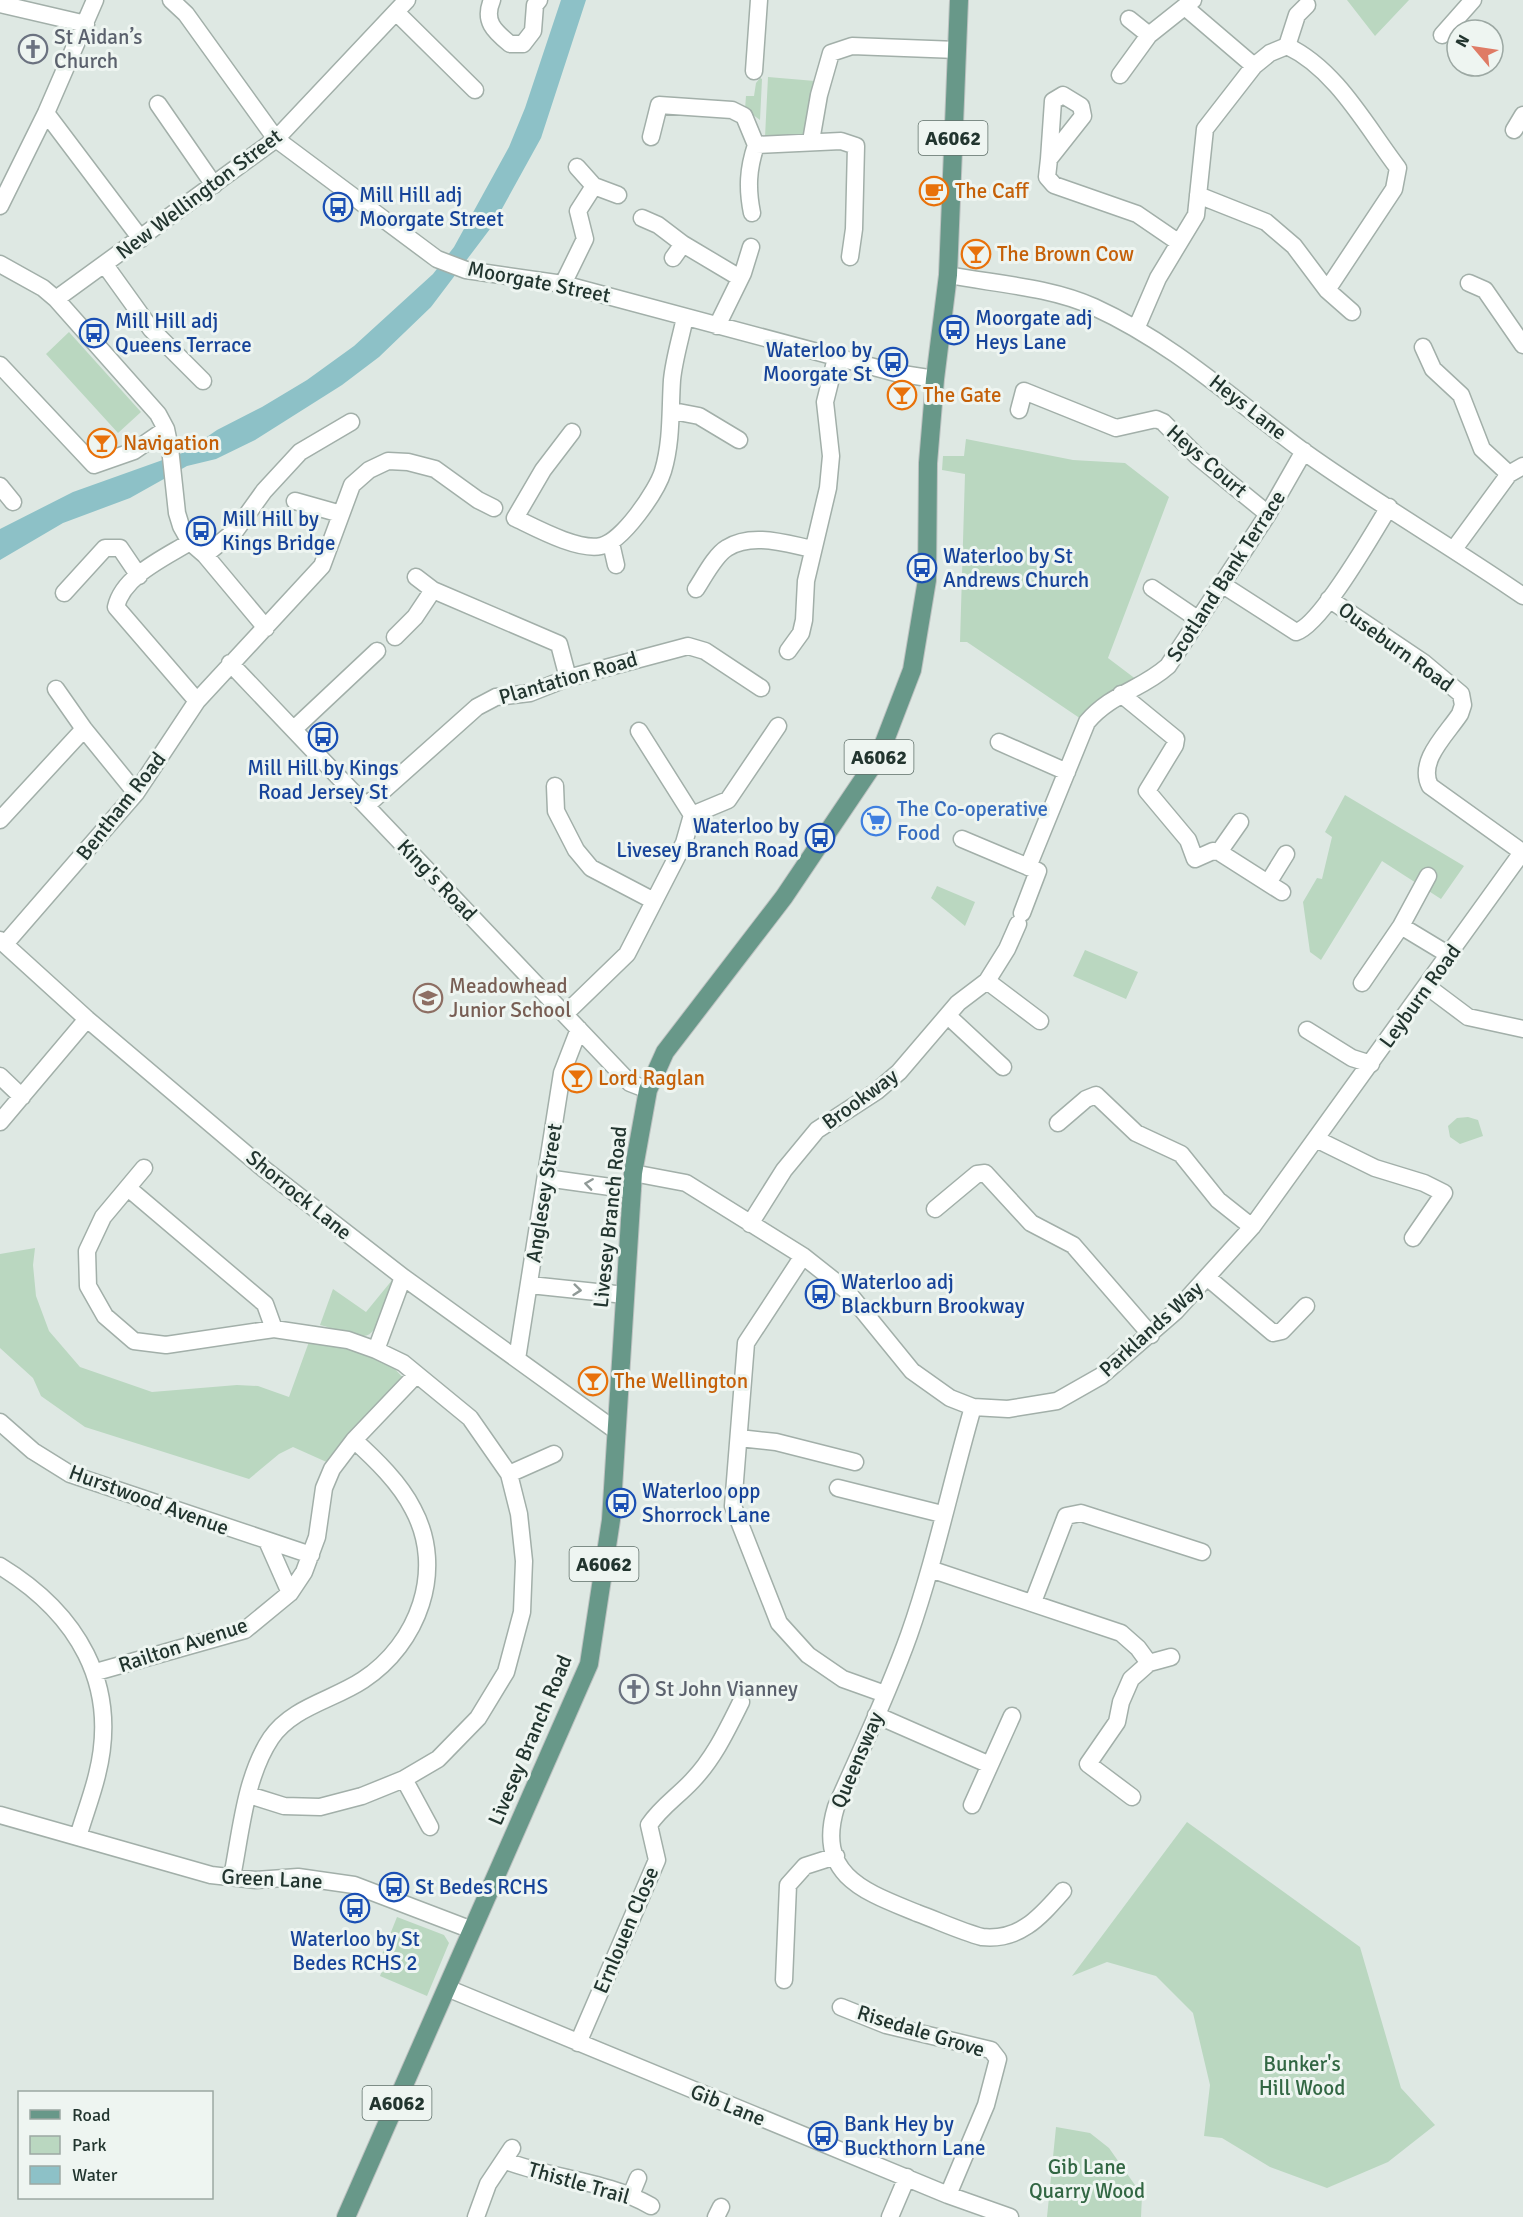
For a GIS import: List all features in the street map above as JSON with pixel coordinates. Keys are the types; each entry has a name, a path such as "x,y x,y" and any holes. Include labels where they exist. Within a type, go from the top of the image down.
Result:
{"main road":[{"name":"Livesey Branch Road","path":"346,2217 589,1664 611,1520 632,1182 648,1090 665,1052 784,897 884,747 912,670 927,580 928,463 935,379 948,275 959,0"}],"street":[{"path":"0,206 46,112 95,0"},
{"name":"Moorgate Street","path":"171,0 186,14 276,139 437,259 466,270 563,284 836,358 896,373 935,379"},
{"path":"492,0 487,12 492,29 510,44 523,44 533,31 535,5 539,0"},
{"path":"754,71 759,0"},
{"path":"1442,35 1473,0"},
{"path":"0,4 86,24"},
{"path":"1120,75 1149,35 1189,4 1254,66"},
{"path":"1287,46 1297,15 1307,5"},
{"path":"401,6 475,90"},
{"name":"New Wellington Street","path":"56,299 276,139 401,6"},
{"path":"1129,19 1149,35"},
{"path":"811,141 819,95 831,53 852,46 957,50"},
{"path":"1136,329 1158,278 1196,215 1205,129 1254,66 1270,53 1287,46 1305,55 1333,81 1398,168 1394,189 1327,290"},
{"path":"158,104 214,185"},
{"path":"651,137 659,105 732,110 744,116 756,145 749,167 748,192 752,213"},
{"path":"46,112 141,239"},
{"path":"1514,130 1523,116"},
{"path":"756,145 841,141 856,146 854,229 850,257"},
{"path":"1049,159 1047,177 1054,185 1137,214 1178,242"},
{"path":"577,167 594,186 618,195"},
{"path":"563,284 585,238 578,211 594,186"},
{"path":"1198,195 1266,222 1294,246 1327,290 1352,312"},
{"path":"642,218 658,225 684,244 740,278"},
{"path":"673,258 684,244"},
{"path":"717,326 740,278 751,247"},
{"path":"0,264 43,288 56,299 159,414 166,429 170,448 177,513 190,542 205,555 266,628"},
{"path":"105,265 152,329 203,381"},
{"name":"Heys Lane","path":"948,275 1047,292 1093,306 1136,329 1189,362 1304,451 1523,596"},
{"path":"1469,283 1485,290 1523,345"},
{"path":"616,566 611,543 633,523 663,472 672,411 672,379 685,317"},
{"path":"1423,347 1433,369 1461,395 1482,448 1516,470 1454,549"},
{"path":"788,651 801,633 806,581 828,488 831,456 825,402 836,358"},
{"path":"3,375 94,465 134,451 166,429"},
{"name":"Heys Court","path":"1019,410 1024,391 1116,428 1156,419 1163,422 1198,457 1268,514"},
{"path":"672,411 699,416 739,440"},
{"path":"205,555 236,530 264,491 300,452 351,422"},
{"path":"504,513 543,470 572,432"},
{"name":"Scotland Bank Terrace","path":"1028,867 1087,722 1101,706 1121,694 1150,682 1168,666 1268,514 1304,451"},
{"name":"Bentham Road","path":"3,942 136,793 197,701 322,566 352,485 369,470 388,461 435,469 478,500 561,540 599,547 611,543"},
{"path":"0,486 13,502"},
{"path":"295,501 341,514"},
{"path":"1223,585 1296,632 1305,629 1329,599 1389,507"},
{"path":"696,589 725,548 746,541 773,541 813,549"},
{"path":"190,542 148,567 118,595 116,607 197,701"},
{"path":"64,593 105,548 120,548 138,576"},
{"path":"416,576 433,590 559,644 568,678"},
{"path":"1152,588 1199,620"},
{"path":"395,638 415,617 433,590"},
{"name":"Ouseburn Road","path":"1329,599 1424,663 1461,694 1463,705 1460,714 1430,759 1427,779 1430,786 1523,852"},
{"name":"Plantation Road","path":"366,806 477,707 496,697 530,693 568,678 688,646 705,651 760,688"},
{"path":"295,728 377,651"},
{"name":"King's Road","path":"230,663 295,728 366,806 630,1083 648,1090"},
{"path":"56,688 84,729 136,793"},
{"path":"1121,694 1176,739 1175,745 1147,791 1188,840 1195,859 1213,851 1219,852 1275,887 1286,854"},
{"path":"692,815 728,800 778,726"},
{"path":"0,820 84,729"},
{"path":"565,1014 627,954 684,843 692,815 639,731"},
{"path":"999,742 1067,772"},
{"path":"555,786 556,811 576,850 591,868 654,901"},
{"path":"1219,852 1240,822"},
{"path":"962,839 1028,867"},
{"name":"Leyburn Road","path":"1316,1139 1428,987 1523,852"},
{"name":"Brookway","path":"750,1224 784,1170 817,1130 877,1091 899,1072 962,999 987,981 1022,923 1039,873 1028,867"},
{"path":"1362,983 1401,926 1428,876"},
{"path":"1022,923 1043,908"},
{"path":"1401,926 1449,955"},
{"name":"Shorrock Lane","path":"3,942 87,1019 264,1169 402,1277 615,1430"},
{"path":"987,981 1040,1021"},
{"path":"1428,987 1468,1017 1523,1029"},
{"path":"948,1016 1004,1066"},
{"path":"0,1122 87,1019"},
{"name":"Anglesey Street","path":"517,1359 562,1073 579,1029"},
{"path":"1307,1030 1352,1058 1371,1064"},
{"path":"0,1077 22,1097"},
{"path":"1058,1123 1086,1099 1096,1095 1136,1133 1181,1154 1218,1200 1252,1227"},
{"path":"1316,1139 1375,1168 1425,1183 1444,1193 1413,1238"},
{"name":"Parklands Way","path":"546,1178 686,1183 803,1256 846,1290 912,1371 950,1398 973,1407 1008,1409 1057,1401 1101,1376 1151,1335 1208,1278 1252,1227 1316,1139"},
{"path":"144,1168 103,1217 87,1251 88,1286 105,1316 134,1341 166,1344 274,1329 348,1340 376,1350 403,1363 470,1418 509,1474 519,1514 524,1561 522,1612 506,1672 478,1718 438,1759 404,1779 362,1796 320,1807 284,1806 249,1794"},
{"path":"935,1209 977,1174 985,1173 1031,1223 1073,1245 1151,1335"},
{"path":"128,1188 265,1304 274,1329"},
{"path":"803,1256 746,1343 733,1506 779,1623 817,1661 843,1679 885,1694"},
{"path":"376,1350 402,1277"},
{"path":"1208,1278 1273,1333 1282,1332 1306,1306"},
{"path":"530,1285 625,1295"},
{"name":"Railton Avenue","path":"96,1672 245,1630 290,1593 311,1555 317,1538 324,1488 339,1459 416,1375"},
{"name":"Queensway","path":"973,1407 942,1514 930,1569 908,1637 832,1821 836,1856 845,1874 867,1893 982,1937 1004,1938 1018,1932 1038,1919 1062,1891"},
{"name":"Hurstwood Avenue","path":"0,1422 33,1451 70,1474 311,1555"},
{"path":"739,1438 776,1442 855,1462"},
{"path":"232,1877 249,1794 258,1764 272,1737 298,1713 363,1680 400,1649 418,1618 426,1583 425,1545 413,1509 373,1458 354,1440"},
{"path":"509,1474 554,1455"},
{"path":"837,1488 942,1514"},
{"path":"1033,1602 1066,1516 1081,1513 1202,1552"},
{"path":"267,1541 290,1593"},
{"path":"0,1566 38,1593 70,1625 96,1672 104,1718 98,1773 78,1837"},
{"path":"930,1569 1121,1633 1138,1648 1149,1663"},
{"path":"1132,1797 1088,1764 1117,1722 1121,1702 1131,1679 1149,1663 1171,1658"},
{"name":"Ernlouen Close","path":"578,2043 657,1860 649,1825 659,1809 691,1782 718,1749 741,1702"},
{"path":"876,1715 990,1764"},
{"path":"972,1805 1012,1716"},
{"path":"404,1779 430,1827"},
{"name":"Green Lane","path":"0,1815 211,1875 256,1880 298,1877 354,1885 472,1930"},
{"path":"784,1981 788,1885 805,1866 836,1856"},
{"name":"Gib Lane","path":"447,1988 948,2195 1010,2217"},
{"name":"Risedale Grove","path":"841,2007 886,2025 991,2049 998,2059 986,2105 948,2195"},
{"name":"Thistle Trail","path":"477,2214 488,2184 509,2154 537,2172 631,2195 651,2206"},
{"path":"890,2217 907,2177"},
{"path":"631,2195 638,2178"}],"green space":[{"path":"1347,0 1409,0 1375,36"},
{"path":"768,77 815,81 805,134 801,138 765,137"},
{"path":"760,78 762,79 760,120 745,109 746,96 754,96 756,83"},
{"path":"69,332 141,412 118,433 46,354"},
{"path":"966,439 1073,460 1125,463 1169,497 1108,658 1141,683 1084,721 967,642 960,642 965,474 942,470 943,456 964,456"},
{"path":"1345,795 1464,866 1441,899 1382,861 1321,960 1310,952 1303,902 1317,878 1322,879 1332,837 1325,832"},
{"path":"937,886 975,902 965,926 931,898"},
{"path":"1085,950 1138,972 1126,999 1073,976"},
{"path":"1468,1117 1478,1120 1483,1136 1460,1144 1450,1137 1448,1126 1457,1118"},
{"path":"35,1248 33,1265 36,1296 49,1331 80,1367 152,1392 237,1385 258,1386 289,1397 310,1339 370,1355 394,1368 406,1381 331,1464 293,1447 279,1454 249,1479 85,1427 41,1396 33,1378 0,1348 0,1254"},
{"path":"393,1279 379,1322 369,1334 352,1335 320,1325 333,1289 366,1312"},
{"name":"Bunker's Hill Wood","path":"1187,1822 1360,1947 1401,2088 1435,2125 1388,2162 1327,2188 1270,2167 1222,2138 1204,2136 1210,2085 1193,2013 1156,1976 1107,1962 1072,1976"},
{"path":"397,1917 444,1935 449,1943 427,1996 380,1976 385,1963 381,1957"},
{"name":"Gib Lane Quarry Wood","path":"1056,2127 1090,2133 1109,2148 1142,2195 1141,2217 1047,2217"}],"water":[{"path":"561,0 586,0 541,138 493,225 431,307 379,357 342,385 255,440 216,459 187,466 130,498 63,523 0,560 0,529 73,492 185,452 217,430 262,407 307,380 354,346 433,274 454,247 509,147 525,108"}],"place":[{"name":"St Aidan’s Church","path":"33,49"},
{"name":"The Caff","path":"934,191"},
{"name":"Mill Hill adj Moorgate Street","path":"338,207"},
{"name":"The Brown Cow","path":"976,254"},
{"name":"Moorgate adj Heys Lane","path":"954,330"},
{"name":"Mill Hill adj Queens Terrace","path":"94,333"},
{"name":"Waterloo by Moorgate St","path":"893,362"},
{"name":"The Gate","path":"902,395"},
{"name":"Navigation","path":"102,443"},
{"name":"Mill Hill by Kings Bridge","path":"201,531"},
{"name":"Waterloo by St Andrews Church","path":"922,568"},
{"name":"Mill Hill by Kings Road Jersey St","path":"323,737"},
{"name":"The Co-operative Food","path":"876,821"},
{"name":"Waterloo by Livesey Branch Road","path":"820,838"},
{"name":"Meadowhead Junior School","path":"428,998"},
{"name":"Lord Raglan","path":"577,1078"},
{"name":"Waterloo adj Blackburn Brookway","path":"820,1294"},
{"name":"The Wellington","path":"593,1381"},
{"name":"Waterloo opp Shorrock Lane","path":"621,1503"},
{"name":"St John Vianney","path":"634,1689"},
{"name":"St Bedes RCHS","path":"394,1887"},
{"name":"Waterloo by St Bedes RCHS 2","path":"355,1908"},
{"name":"Bank Hey by Buckthorn Lane","path":"823,2136"}]}
